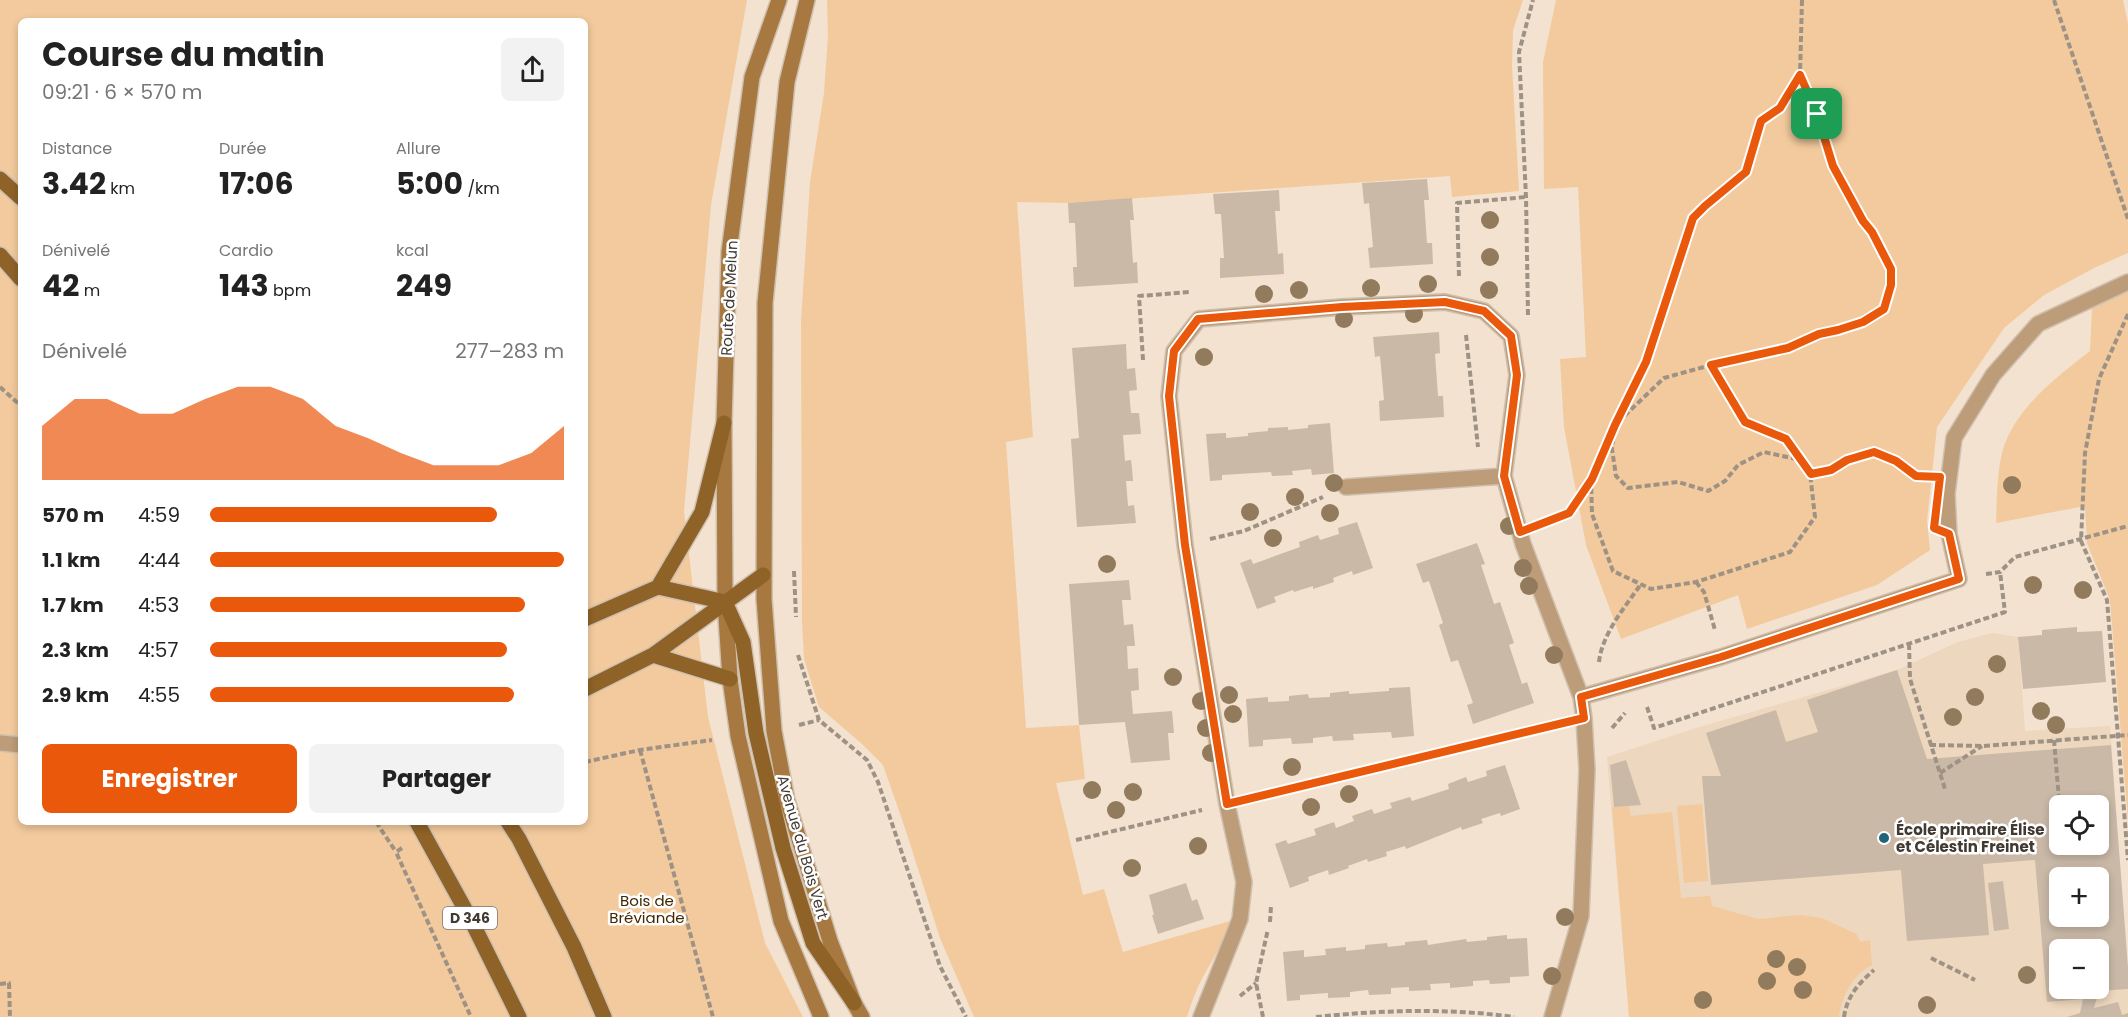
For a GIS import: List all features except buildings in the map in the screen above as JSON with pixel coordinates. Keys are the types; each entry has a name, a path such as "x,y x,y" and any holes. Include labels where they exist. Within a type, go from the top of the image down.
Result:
{"main road":[{"path":"0,179 18,195"},
{"path":"0,246 18,263"},
{"path":"0,255 18,276"},
{"path":"588,618 658,587 702,512 723,423"},
{"path":"588,688 653,655 763,575"},
{"path":"658,587 725,602"},
{"path":"725,602 743,642 756,733 783,848 813,944 854,1003"},
{"path":"653,655 730,679"},
{"path":"510,825 574,947 604,1017"},
{"path":"519,825 519,839"},
{"name":"D 346","path":"421,829 471,920 519,1017"}],"street":[{"name":"Route de Melun","path":"725,602 723,423 729,252 752,77 780,0"},
{"path":"763,575 766,490 765,303 787,82 807,0"},
{"path":"1581,697 1721,657 1959,579 1949,534 1947,494 1954,438 1993,375 2038,324 2128,282"},
{"path":"1201,1017 1240,919 1244,882 1227,804 1185,545 1169,396 1174,351 1198,319 1342,307 1445,302 1484,311 1511,336 1517,375 1504,476 1520,532 1581,697 1587,770 1581,916 1552,1017"},
{"path":"1346,487 1504,476"},
{"name":"Avenue du Bois Vert","path":"763,575 774,731 787,800 830,941 854,1003 862,1017"},
{"path":"725,602 730,679 738,736 781,921 821,1017"},
{"path":"0,743 18,745"}],"path":[{"path":"1802,0 1800,75 1817,114 1833,166 1891,269 1891,285 1884,309 1863,322 1819,334 1788,348 1664,378 1615,425 1612,449 1616,476 1628,488 1678,482 1708,491 1725,481 1738,465 1764,452 1796,459 1811,474"},
{"path":"2054,0 2128,219"},
{"path":"1520,532 1569,513 1592,479 1646,362 1693,218 1746,172 1761,121 1780,108 1800,75"},
{"path":"1449,277 1459,276 1457,203 1526,197"},
{"path":"1143,361 1139,296 1194,292"},
{"path":"2128,314 2099,379 2085,453 2081,541 2107,600 2128,860"},
{"path":"1464,325 1470,362 1479,460 1488,477"},
{"path":"1592,479 1592,514 1613,571 1651,589 1696,582 1790,552 1815,517 1811,474 1786,439 1745,422 1711,365"},
{"path":"0,387 18,403"},
{"path":"1811,474 1831,470 1847,460 1874,452 1896,461 1916,476 1928,478"},
{"path":"1185,545 1244,531 1346,487"},
{"path":"1959,579 2000,572 2015,557 2081,541 2128,526"},
{"path":"794,562 796,618"},
{"path":"1645,702 1654,728 2005,612 2000,572"},
{"path":"1696,582 1704,592 1711,610 1721,657"},
{"path":"1599,662 1601,650 1608,635 1641,584"},
{"path":"1909,644 1910,680 1945,789"},
{"path":"796,651 819,720 867,760 878,782 940,966 966,1017"},
{"path":"1609,734 1613,725 1630,708"},
{"path":"1076,840 1584,718"},
{"path":"774,731 819,720"},
{"path":"1930,745 1983,746 2128,735"},
{"path":"588,761 640,750 738,736"},
{"path":"2054,740 2059,795"},
{"path":"1940,773 1983,746"},
{"path":"640,750 713,1017"},
{"path":"1253,787 1256,807"},
{"path":"378,825 396,852 471,1017"},
{"path":"396,852 421,829"},
{"path":"1263,1017 1256,983 1271,914 1272,896"},
{"path":"1931,958 1974,980"},
{"path":"1844,1017 1845,1008 1858,983 1874,970"},
{"path":"0,984 9,983 10,1017"},
{"path":"1316,1017 1425,1011 1478,1012 1514,1017"}],"shaded area":[{"path":"1992,633 2018,637 2025,731 2110,726 2128,982 2128,1017 1629,1017 1607,757 1693,729 1897,670 1958,642"}],"green space":[{"name":"Bois de Bréviande","path":"0,0 747,0 711,205 684,511 708,717 765,943 803,1017 0,1017"},
{"path":"827,0 1523,0 1513,30 1512,66 1519,191 1452,197 1450,176 1068,203 1017,202 1033,437 1006,442 1026,728 1079,725 1085,779 1056,783 1083,895 1104,889 1123,952 1230,921 1222,943 1198,987 1187,1017 974,1017 940,938 883,765 819,707 804,659 802,622 801,321 810,182 824,93 828,36"},
{"path":"1556,0 2123,0 2128,24 2128,253 2044,295 2004,328 1937,427 1927,521 1930,550 1877,585 1747,629 1738,595 1621,639 1586,545 1564,427 1560,359 1586,357 1578,187 1544,189 1543,62"},
{"path":"2128,291 2128,822 2110,600 2087,543 2085,506 1996,523 2001,459 2013,427 2021,414 2042,391 2090,351 2092,308"},
{"path":"1702,804 1708,881 1684,883 1677,806"},
{"path":"1629,806 1631,816 1672,812 1681,898 1710,896 1712,906 1758,919 1800,915 1822,918 1856,934 1861,942 1870,940 1872,965 1859,974 1849,987 1842,1002 1839,1017 1629,1017 1612,807"}],"place":[{"name":"École primaire Élise et Célestin Freinet","path":"1884,838"}],"route":[{"path":"1800,75 1817,114 1833,166 1891,269 1891,285 1884,309 1863,322 1819,334 1788,348 1711,365 1745,422 1786,439 1811,474 1831,470 1847,460 1874,452 1896,461 1916,476 1940,477 1934,528 1949,534 1959,579 1721,657 1581,697 1584,718 1227,804 1185,545 1169,396 1174,351 1198,319 1342,307 1445,302 1484,311 1511,336 1517,375 1504,476 1520,532 1569,513 1592,479 1646,362 1693,218 1746,172 1761,121 1780,108 1800,75"}]}
